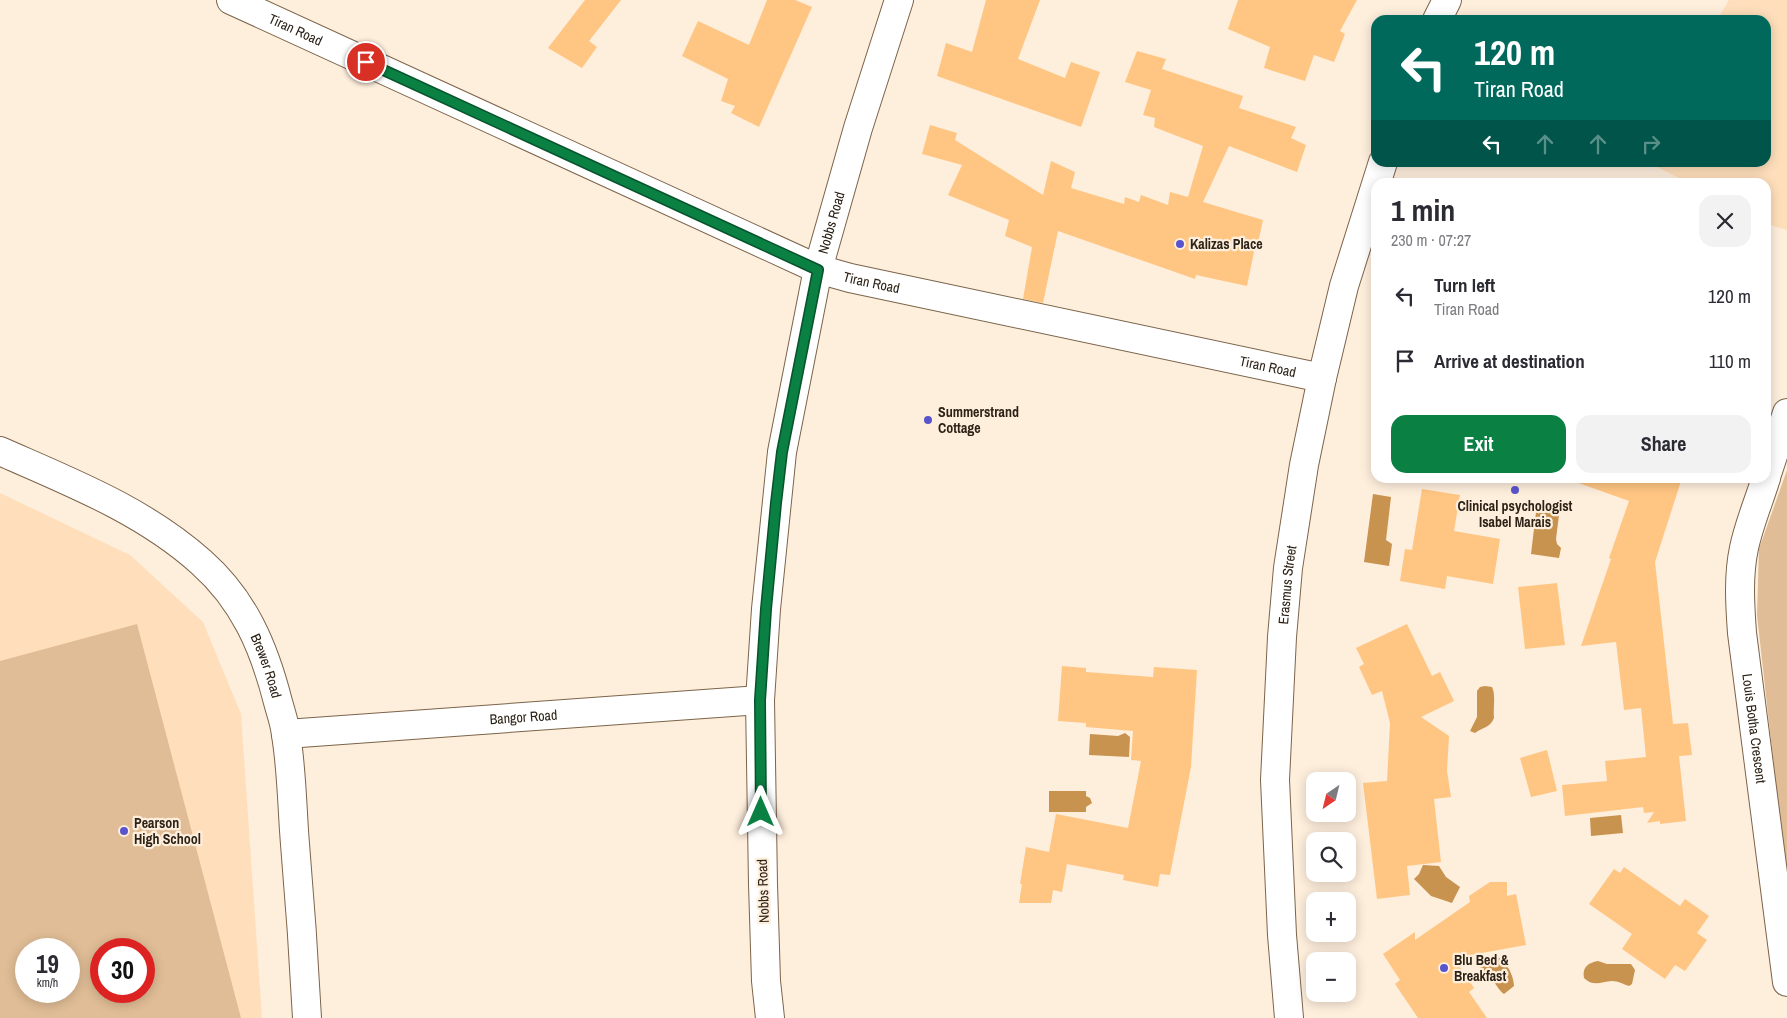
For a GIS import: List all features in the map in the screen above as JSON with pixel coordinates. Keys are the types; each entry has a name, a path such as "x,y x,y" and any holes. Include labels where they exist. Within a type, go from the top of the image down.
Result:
{"street":[{"name":"Tiran Road","path":"231,0 818,270 1322,378"},
{"name":"Nobbs Road","path":"770,1018 766,981 762,884 760,700 766,609 782,452 818,270 858,128 899,0"},
{"path":"1439,15 1446,0"},
{"name":"Erasmus Street","path":"1289,1018 1282,935 1275,780 1282,637 1288,568 1304,465 1322,378 1344,286 1371,200"},
{"name":"Louis Botha Crescent","path":"1771,462 1787,413"},
{"name":"Brewer Road","path":"0,451 89,491 136,515 175,540 202,563 230,593 249,620 266,661 286,734 308,1018"},
{"name":"Louis Botha Crescent","path":"1764,483 1744,549 1740,576 1740,603 1742,633 1787,982"},
{"name":"Bangor Road","path":"286,734 760,700"}],"shaded area":[{"path":"1729,0 1787,0 1787,230 1771,225 1771,178 1679,178 1657,167 1771,167 1771,15 1720,15"},
{"path":"1787,470 1787,884 1757,615 1759,549"},
{"name":"Pearson High School","path":"0,493 130,555 203,622 241,714 262,1018 0,1018"},
{"path":"1373,494 1391,497 1386,540 1392,544 1389,566 1364,562"},
{"path":"1537,504 1560,507 1556,539 1557,544 1561,548 1559,558 1531,554"},
{"path":"137,624 241,1018 0,1018 0,661"},
{"path":"1480,687 1492,687 1493,690 1494,718 1488,726 1475,733 1470,731 1477,717 1477,691"},
{"path":"1125,733 1130,737 1129,757 1089,755 1090,734 1118,736"},
{"path":"1049,791 1086,791 1086,796 1090,798 1092,803 1086,807 1086,812 1049,812"},
{"path":"1621,815 1623,833 1591,836 1590,818"},
{"path":"1423,865 1439,866 1446,877 1460,887 1452,903 1431,896 1414,879 1419,874"},
{"path":"1495,956 1506,964 1514,982 1514,986 1504,994 1489,976 1481,972 1480,964"},
{"path":"1598,961 1607,964 1631,964 1635,970 1632,984 1629,986 1614,981 1597,983 1587,981 1584,978 1585,968 1589,964"}],"building":[{"path":"585,0 621,0 589,41 597,47 582,68 548,48"},
{"path":"767,0 795,0 812,7 759,127 731,113 735,106 721,101 728,79 682,56 698,21 749,45"},
{"path":"986,0 1040,0 1018,59 1065,78 1071,62 1100,72 1081,127 937,76 946,43 972,52"},
{"path":"1238,0 1357,0 1340,31 1345,34 1334,62 1314,55 1305,81 1264,68 1270,47 1228,29"},
{"path":"1137,51 1166,59 1162,69 1243,96 1239,108 1296,127 1291,138 1306,145 1297,172 1229,146 1203,202 1263,220 1258,243 1256,242 1247,286 1196,275 1195,279 1058,231 1043,303 1023,299 1032,247 1005,236 1009,220 948,195 962,165 922,154 930,125 957,133 955,140 1043,195 1051,161 1075,172 1071,188 1124,204 1125,197 1139,202 1141,195 1168,205 1170,192 1188,197 1203,146 1154,127 1155,118 1143,115 1151,90 1125,82"},
{"path":"1579,483 1680,483 1655,562 1673,724 1688,723 1692,755 1679,756 1686,821 1660,824 1660,821 1647,823 1654,812 1644,813 1643,807 1565,816 1562,785 1607,781 1605,761 1646,757 1641,708 1624,710 1616,642 1581,646 1629,501"},
{"path":"1422,489 1460,495 1454,531 1500,539 1493,584 1447,576 1445,589 1400,581 1405,549 1412,550"},
{"path":"1557,583 1565,645 1525,649 1518,587"},
{"path":"1407,624 1432,676 1440,672 1454,701 1421,717 1449,736 1447,771 1451,797 1434,799 1441,862 1407,866 1410,895 1377,899 1363,783 1387,781 1390,723 1382,691 1372,695 1359,667 1364,664 1356,648"},
{"path":"1062,666 1086,668 1086,672 1153,677 1154,667 1197,670 1191,767 1170,875 1160,874 1158,887 1123,880 1124,875 1067,864 1062,892 1053,890 1051,903 1019,903 1026,847 1049,852 1056,814 1128,828 1141,761 1131,760 1133,731 1086,727 1086,723 1058,721"},
{"path":"1547,750 1557,791 1531,797 1520,758"},
{"path":"1624,867 1680,906 1685,899 1709,916 1697,933 1707,940 1685,971 1675,965 1665,979 1622,949 1632,934 1589,904 1614,869 1620,873"},
{"path":"1490,882 1507,882 1507,896 1516,894 1526,945 1454,958 1474,988 1469,992 1487,1018 1418,1018 1395,984 1400,980 1383,954 1415,932 1415,940 1470,902 1469,896"}],"place":[{"name":"Kalizas Place","path":"1180,244"},
{"name":"Summerstrand Cottage","path":"928,420"},
{"name":"Clinical psychologist Isabel Marais","path":"1515,490"},
{"name":"Pearson High School","path":"124,831"},
{"name":"Blu Bed & Breakfast","path":"1444,968"}],"route":[{"path":"366,62 818,270 782,452 776,503 760,700 761,812"}]}
